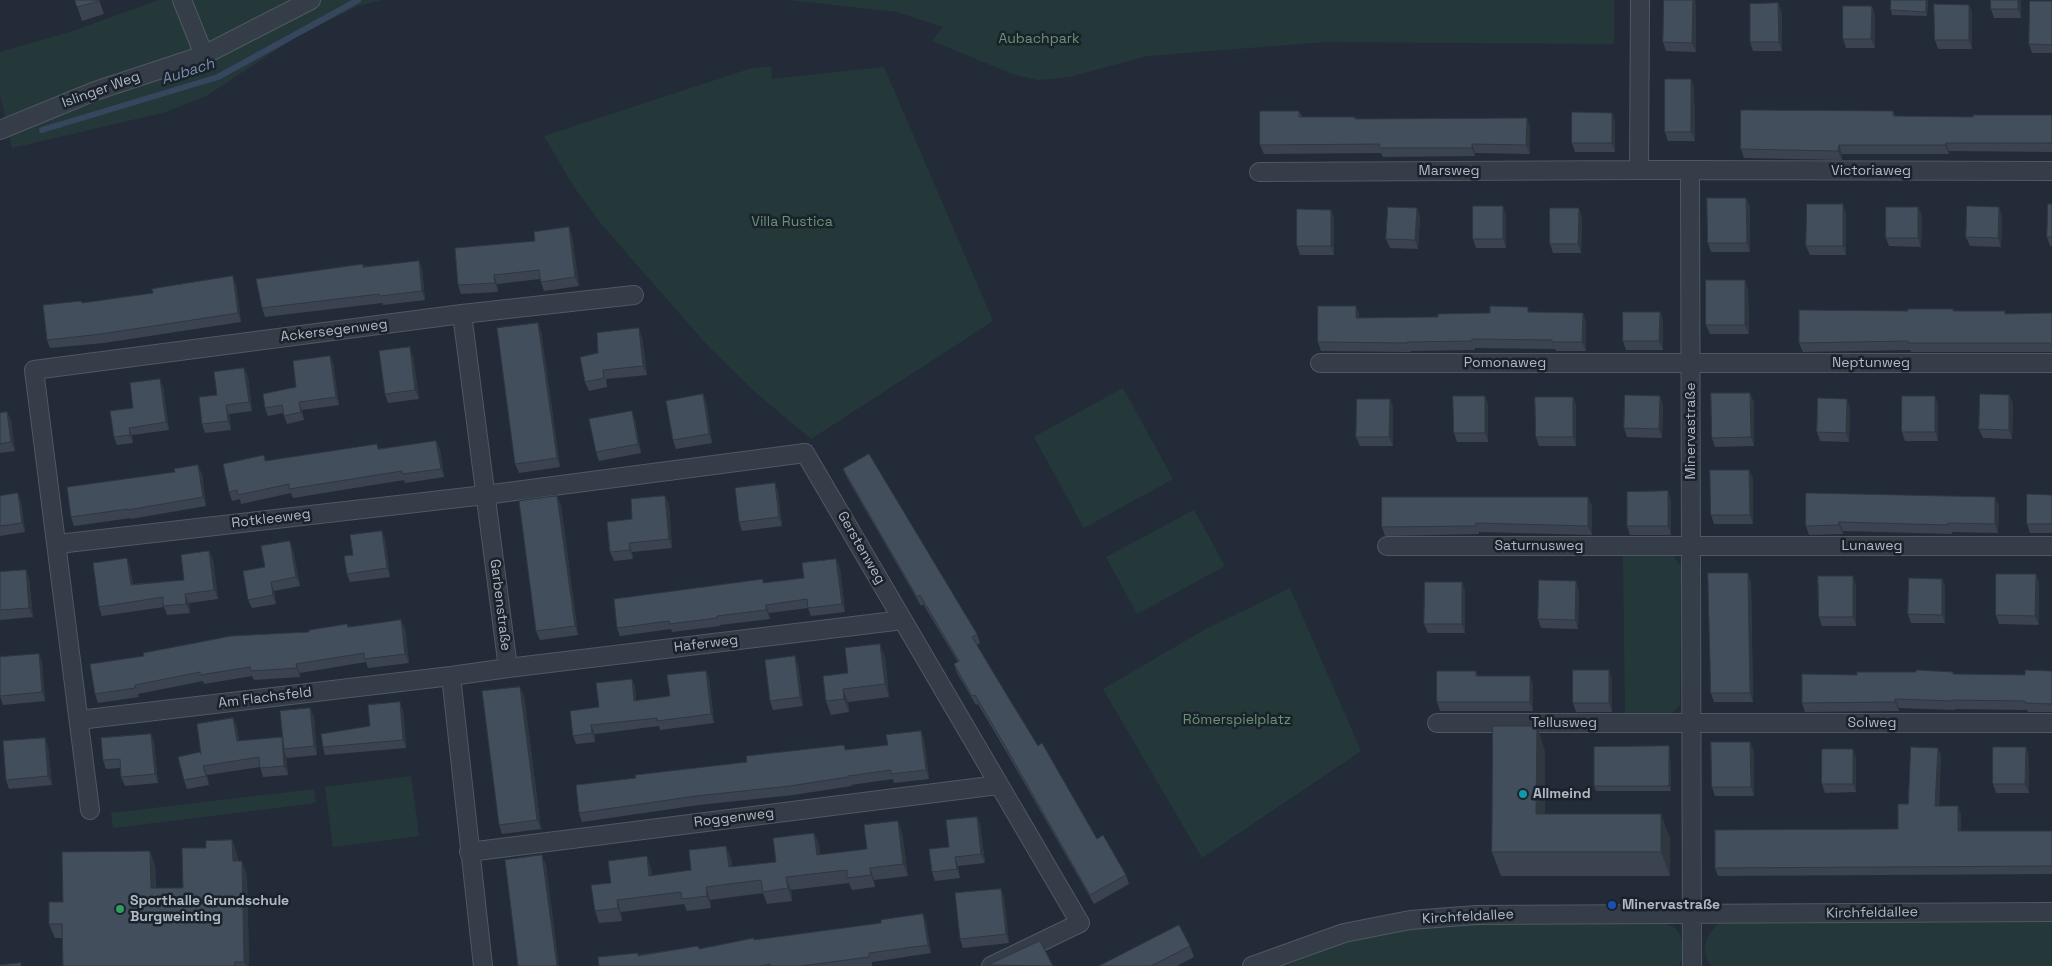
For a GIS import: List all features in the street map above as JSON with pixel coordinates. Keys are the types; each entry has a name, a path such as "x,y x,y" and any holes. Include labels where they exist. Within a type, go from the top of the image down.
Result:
{"street":[{"path":"182,0 204,55"},
{"name":"Islinger Weg","path":"0,130 95,91 204,55 311,0"},
{"path":"1640,0 1639,170 1690,170"},
{"name":"Marsweg","path":"1259,172 1639,170"},
{"name":"Victoriaweg","path":"1690,170 2052,171"},
{"name":"Minervastraße","path":"1690,170 1691,914"},
{"name":"Ackersegenweg","path":"58,544 34,370 462,314 634,295"},
{"name":"Garbenstraße","path":"450,676 508,668 462,314"},
{"name":"Pomonaweg","path":"1320,363 1691,363"},
{"name":"Neptunweg","path":"1691,363 2052,363"},
{"name":"Gerstenweg","path":"485,495 805,453 1080,923 991,966"},
{"name":"Rotkleeweg","path":"58,544 485,495"},
{"path":"58,544 90,810"},
{"name":"Saturnusweg","path":"1387,546 1691,546"},
{"name":"Lunaweg","path":"1691,546 2052,546"},
{"name":"Haferweg","path":"508,668 903,620"},
{"path":"450,676 483,966"},
{"name":"Am Flachsfeld","path":"79,720 450,676"},
{"name":"Tellusweg","path":"1436,723 1692,724"},
{"name":"Solweg","path":"1692,724 2052,723"},
{"name":"Roggenweg","path":"469,852 998,785"},
{"name":"Kirchfeldallee","path":"1252,966 1344,934 1410,920 1477,915 2052,912"},
{"path":"1691,914 1692,966"}],"green space":[{"path":"159,0 382,0 358,6 294,38 208,95 166,112 12,148 0,94 0,52 70,32"},
{"name":"Aubachpark","path":"790,0 1614,0 1614,44 1325,42 1147,56 1069,77 1039,80 1015,75 932,41 943,27 897,12"},
{"name":"Villa Rustica","path":"771,66 772,79 884,67 993,321 811,439 754,391 708,346 602,225 574,187 544,136 749,69"},
{"path":"1123,388 1173,479 1084,528 1034,437"},
{"path":"1194,510 1225,566 1137,614 1106,557"},
{"path":"1672,555 1681,566 1680,705 1672,714 1625,715 1623,556"},
{"name":"Römerspielplatz","path":"1290,588 1361,751 1202,858 1103,689 1204,630"},
{"path":"411,776 419,836 333,847 325,787"},
{"path":"314,789 316,803 113,828 111,813"},
{"path":"2052,920 2052,966 1711,966 1707,960 1705,948 1712,930 1722,921"},
{"path":"1664,923 1675,928 1682,941 1683,952 1679,966 1272,966 1352,940 1398,931 1451,925"}],"building":[{"path":"75,0 99,0 99,1 77,7"},
{"path":"1664,0 1693,0 1692,43 1663,42"},
{"path":"1891,0 1926,0 1926,12 1891,10"},
{"path":"1991,0 2018,0 2018,9 1991,9"},
{"path":"2030,1 2052,1 2052,45 2029,44"},
{"path":"1778,3 1779,42 1750,42 1750,4"},
{"path":"1934,4 1969,5 1969,40 1935,40"},
{"path":"1843,6 1872,6 1871,39 1843,39"},
{"path":"1665,79 1691,79 1691,132 1665,132"},
{"path":"1741,110 1893,111 1893,116 1973,117 1973,115 2052,115 2052,143 1839,145 1838,151 1741,149"},
{"path":"1260,111 1299,111 1299,117 1355,117 1355,119 1527,118 1526,145 1472,144 1472,148 1380,148 1379,144 1260,145"},
{"path":"1572,112 1612,113 1612,143 1572,143"},
{"path":"1707,198 1746,198 1747,243 1708,243"},
{"path":"1807,204 1843,204 1843,246 1806,246"},
{"path":"2048,204 2052,204 2052,237 2047,237"},
{"path":"1473,206 1503,206 1503,239 1473,239"},
{"path":"1967,206 1999,207 1998,238 1966,237"},
{"path":"1388,207 1417,208 1415,240 1386,239"},
{"path":"1886,207 1918,207 1918,238 1886,238"},
{"path":"1550,208 1579,208 1578,244 1550,244"},
{"path":"1297,209 1331,210 1331,246 1297,246"},
{"path":"569,227 575,277 541,282 539,270 494,275 495,283 458,285 455,248 535,241 534,232"},
{"path":"419,261 422,291 380,296 379,294 262,308 256,279 363,264 363,267"},
{"path":"233,276 238,313 101,334 47,340 43,305 81,301 82,303 153,293 152,289"},
{"path":"1706,280 1745,280 1745,325 1706,325"},
{"path":"1318,306 1356,306 1356,318 1438,317 1438,314 1490,313 1490,306 1528,307 1528,312 1583,313 1582,342 1472,339 1472,341 1407,343 1318,342"},
{"path":"1908,309 2005,311 2005,314 2052,313 2052,345 2049,343 1908,343 1908,341 1799,343 1799,310 1908,311"},
{"path":"1623,312 1660,312 1659,341 1623,341"},
{"path":"538,323 557,458 515,464 497,328"},
{"path":"639,328 643,366 603,370 604,378 585,382 580,357 598,353 597,333"},
{"path":"410,347 415,390 385,394 379,351"},
{"path":"330,356 336,397 299,402 301,412 284,416 282,405 265,408 263,394 296,387 293,361"},
{"path":"244,368 249,402 226,405 228,421 202,424 199,397 217,395 214,372"},
{"path":"160,379 166,422 129,428 130,435 114,437 110,411 133,408 130,383"},
{"path":"1711,393 1750,393 1751,437 1712,438"},
{"path":"703,394 709,434 673,440 666,401"},
{"path":"1980,394 2009,395 2009,430 1979,429"},
{"path":"1625,395 1660,396 1659,429 1624,428"},
{"path":"1453,396 1485,396 1485,433 1454,433"},
{"path":"1902,396 1935,396 1935,432 1902,432"},
{"path":"1535,397 1573,397 1573,437 1536,437"},
{"path":"1818,398 1847,399 1846,433 1817,432"},
{"path":"1357,399 1390,399 1389,437 1356,437"},
{"path":"632,411 638,444 596,452 589,419"},
{"path":"7,412 11,442 0,444 0,413"},
{"path":"436,441 441,469 402,474 402,471 289,489 289,484 238,495 237,490 229,492 223,464 264,455 265,461 377,444 378,449"},
{"path":"869,454 977,634 972,637 1008,697 1038,746 1042,743 1097,839 1103,835 1126,875 1090,895 1004,744 975,695 972,696 954,664 959,661 920,595 917,597 843,469"},
{"path":"198,465 203,497 128,510 71,517 67,487 175,472 174,469"},
{"path":"1710,470 1749,470 1750,515 1711,515"},
{"path":"775,483 779,517 739,522 735,488"},
{"path":"1668,491 1668,526 1627,526 1627,492"},
{"path":"18,493 22,523 0,526 0,496"},
{"path":"1806,493 1995,497 1995,524 1948,523 1948,525 1839,522 1839,525 1806,526"},
{"path":"2027,494 2052,495 2052,524 2027,524"},
{"path":"557,496 575,626 536,631 519,501"},
{"path":"665,496 669,539 629,543 630,550 610,552 607,522 632,519 631,499"},
{"path":"1382,497 1588,497 1588,526 1476,523 1476,526 1382,527"},
{"path":"382,531 387,568 347,574 344,556 353,555 350,535"},
{"path":"290,541 296,577 271,582 273,595 248,600 243,571 265,567 261,546"},
{"path":"209,551 214,590 185,594 186,604 163,606 163,597 99,607 93,563 127,558 131,585 184,580 181,555"},
{"path":"836,559 842,604 808,608 807,599 766,605 766,610 717,616 717,618 669,624 669,621 617,628 614,599 763,579 763,583 804,578 802,563"},
{"path":"26,570 29,608 0,610 0,572"},
{"path":"1708,573 1748,573 1750,693 1711,693"},
{"path":"1996,574 2036,574 2035,616 1996,615"},
{"path":"1818,576 1853,576 1853,617 1819,617"},
{"path":"1909,578 1942,579 1942,615 1908,614"},
{"path":"1539,580 1576,581 1575,620 1538,619"},
{"path":"1425,582 1462,582 1462,624 1424,624"},
{"path":"401,620 405,654 364,659 364,653 296,664 297,668 251,671 250,667 200,675 200,672 135,685 135,688 95,694 90,664 144,656 143,653 231,636 309,632 309,630 347,624 348,627"},
{"path":"880,644 885,684 843,689 844,699 826,701 823,676 848,673 845,648"},
{"path":"39,654 42,692 0,696 0,657"},
{"path":"795,656 800,697 770,701 765,660"},
{"path":"1573,670 1609,670 1609,703 1573,703"},
{"path":"1916,670 1953,672 1953,674 2025,675 2025,670 2052,671 2052,704 2025,703 2025,701 1895,699 1895,702 1802,703 1802,674 1857,675 1857,672 1916,672"},
{"path":"706,671 711,714 657,721 657,718 591,725 592,733 573,736 570,711 599,707 596,683 632,679 634,701 670,696 667,675"},
{"path":"1437,671 1476,671 1476,676 1530,676 1530,702 1437,702"},
{"path":"520,687 537,820 499,825 482,691"},
{"path":"400,702 403,740 323,747 321,734 370,726 368,705"},
{"path":"310,708 314,746 284,749 280,711"},
{"path":"233,718 237,741 282,737 284,766 260,768 259,757 203,766 206,776 184,780 178,757 200,752 201,754 197,724"},
{"path":"1493,726 1537,726 1536,814 1661,814 1661,852 1492,852"},
{"path":"921,731 926,770 891,774 891,770 790,786 696,796 579,813 576,785 636,778 635,775 747,762 746,756 844,745 845,750 888,745 886,735"},
{"path":"151,734 155,774 121,777 120,759 103,760 101,738"},
{"path":"45,738 48,776 6,780 3,741"},
{"path":"1711,742 1750,742 1751,787 1712,787"},
{"path":"1669,746 1669,786 1594,786 1594,747"},
{"path":"1911,747 1938,748 1935,806 1958,806 1958,831 2052,831 2052,866 1715,868 1715,830 1898,829 1898,804 1908,804"},
{"path":"1993,747 2026,747 2025,784 1993,784"},
{"path":"1822,749 1853,749 1853,784 1822,784"},
{"path":"977,817 981,854 955,857 957,869 932,872 929,849 949,847 946,820"},
{"path":"898,821 903,864 870,868 871,875 847,878 847,870 786,877 788,888 763,892 761,880 706,887 707,896 682,899 681,892 617,900 618,908 595,911 591,885 611,883 608,861 647,856 649,876 691,870 689,850 726,846 729,867 776,862 773,838 814,833 817,855 867,849 864,825"},
{"path":"232,840 233,861 242,861 244,962 235,962 235,966 63,966 62,924 49,924 49,902 63,902 62,852 150,851 151,888 183,888 182,848 206,848 206,841"},
{"path":"542,855 557,966 518,966 505,860"},
{"path":"1001,889 1006,934 960,939 955,893"},
{"path":"923,914 928,945 869,953 869,957 801,966 770,966 770,964 760,966 599,966 598,957 638,953 638,956 698,946 699,949 754,938 754,940 881,923 881,920"},
{"path":"1179,925 1190,946 1151,966 1099,966"},
{"path":"1040,941 1053,966 988,965"},
{"path":"21,963 21,966 0,966 0,965"}],"waterway":[{"name":"Aubach","path":"42,130 218,77 358,0"}],"place":[{"name":"Allmeind","path":"1523,794"},
{"name":"Minervastraße","path":"1612,905"},
{"name":"Sporthalle Grundschule Burgweinting","path":"120,909"}]}
